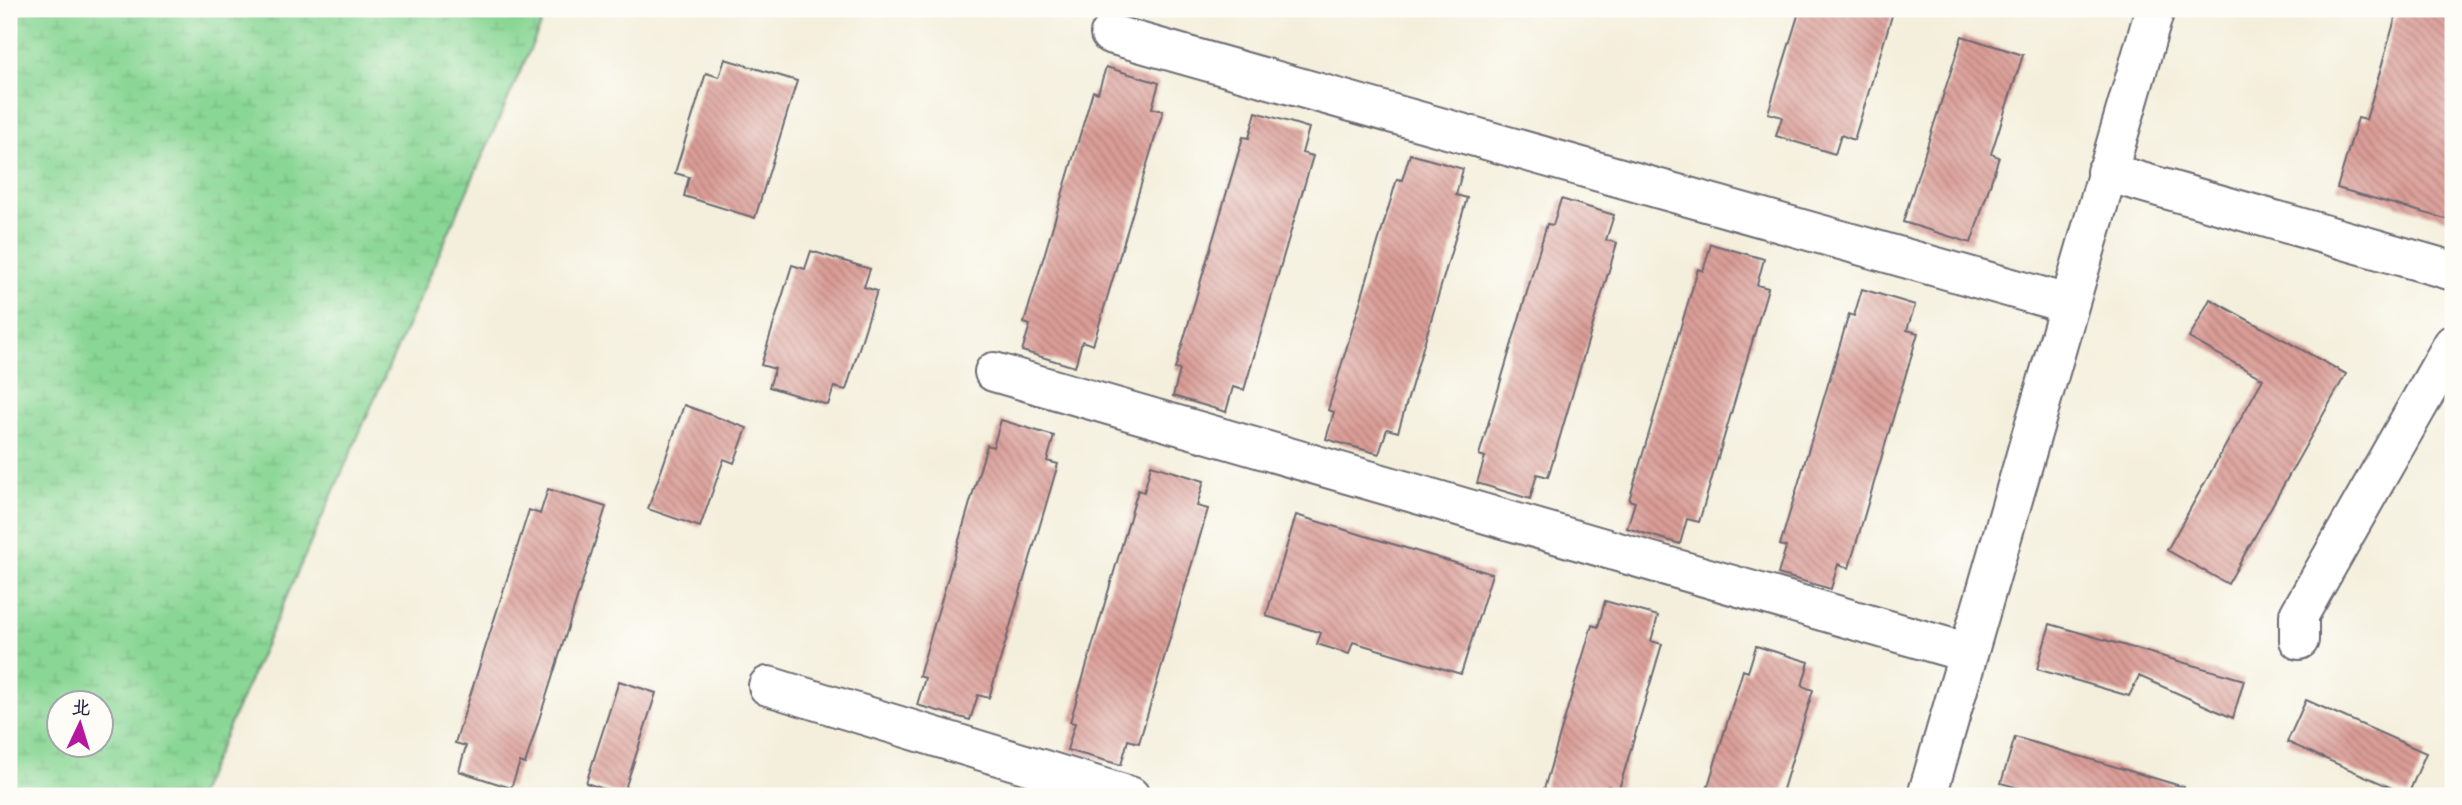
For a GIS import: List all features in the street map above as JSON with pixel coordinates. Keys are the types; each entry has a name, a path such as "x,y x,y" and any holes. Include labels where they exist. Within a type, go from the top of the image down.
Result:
{"street":[{"path":"1927,796 2155,9"},
{"path":"1110,34 2068,304"},
{"path":"2106,172 2453,271"},
{"path":"2299,640 2299,615 2453,344"},
{"path":"994,372 1968,653"},
{"path":"768,686 1130,796"}],"green space":[{"path":"9,9 548,9 198,796 9,796"}],"building":[{"path":"1800,9 1894,9 1854,140 1841,135 1835,154 1776,136 1782,117 1768,113"},
{"path":"2398,9 2453,9 2453,221 2337,188 2358,118 2366,120"},
{"path":"1962,36 2023,55 1991,154 1999,157 1971,243 1903,222"},
{"path":"725,59 797,81 755,218 684,196 689,177 675,173 706,73 719,77"},
{"path":"1106,67 1159,83 1152,108 1163,111 1093,345 1082,341 1075,367 1022,351 1030,325 1024,323 1093,91 1098,93"},
{"path":"1256,112 1309,128 1302,153 1313,156 1244,390 1233,387 1226,412 1173,396 1180,370 1175,369 1243,137 1249,138"},
{"path":"1410,154 1463,169 1456,195 1467,198 1398,432 1387,429 1379,454 1326,439 1334,412 1328,410 1397,179 1402,180"},
{"path":"1561,199 1614,215 1606,240 1617,243 1548,477 1537,474 1530,499 1477,483 1485,457 1479,455 1547,224 1553,225"},
{"path":"1711,244 1764,259 1757,285 1768,288 1699,522 1687,519 1680,544 1627,528 1635,502 1629,500 1698,269 1703,271"},
{"path":"811,251 870,269 864,287 877,291 846,390 834,387 828,405 769,387 775,369 761,365 792,265 805,269"},
{"path":"1862,289 1915,305 1907,330 1918,333 1849,568 1838,564 1831,589 1778,574 1786,547 1780,545 1849,314 1854,316"},
{"path":"2210,299 2346,374 2228,584 2167,550 2263,379 2189,338"},
{"path":"684,405 747,428 734,463 724,459 700,527 648,509"},
{"path":"1001,420 1054,436 1047,461 1058,464 989,698 978,695 970,720 917,705 925,678 919,676 987,445 993,447"},
{"path":"1151,465 1204,481 1197,506 1208,509 1139,743 1128,740 1121,765 1067,750 1075,723 1070,722 1138,490 1144,492"},
{"path":"548,489 606,507 525,764 520,762 511,788 459,771 466,746 455,743 529,510 540,514"},
{"path":"1296,515 1492,574 1461,674 1353,642 1349,654 1317,644 1321,633 1266,616"},
{"path":"1605,601 1658,616 1651,641 1662,644 1619,789 1608,786 1605,796 1542,796 1592,625 1598,627"},
{"path":"2050,624 2244,680 2233,718 2139,676 2129,696 2037,669"},
{"path":"1756,646 1809,662 1802,686 1813,690 1781,796 1705,796 1743,670 1748,672"},
{"path":"619,681 656,693 623,795 586,783"},
{"path":"2306,700 2426,753 2408,795 2287,742"},
{"path":"2015,737 2184,787 2182,796 2047,796 2001,783"}]}
